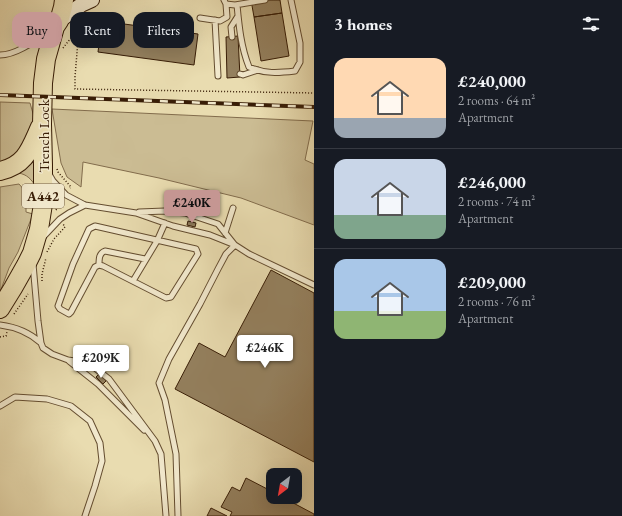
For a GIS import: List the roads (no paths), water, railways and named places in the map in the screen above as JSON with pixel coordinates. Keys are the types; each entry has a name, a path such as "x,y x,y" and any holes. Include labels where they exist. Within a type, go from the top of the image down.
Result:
{"highway":[{"name":"Trench Lock","path":"61,12 64,0"},
{"name":"Trench Lock","path":"0,309 14,288 33,250 39,229 50,165 42,124 43,83 46,59 49,48"},
{"path":"0,171 14,166 25,157 42,124"}],"street":[{"path":"62,20 87,3"}],"lane":[{"path":"200,18 220,21 227,17 225,2 237,5 265,0"},
{"path":"237,5 240,34 245,58 249,67 278,73 295,71 300,62 300,43 291,0"},
{"path":"232,37 231,27 238,16"},
{"path":"215,20 218,76"},
{"path":"0,54 5,55 21,48"},
{"path":"240,74 243,75 258,70"},
{"path":"50,165 53,181 66,195 85,205 136,213 165,223 210,235 234,245 249,254 314,285"},
{"path":"41,343 33,250 60,219 85,205"},
{"path":"225,233 233,208"},
{"path":"136,213 165,211 185,213 218,224 234,245"},
{"path":"133,280 157,241 165,223"},
{"path":"95,226 196,250 198,254 172,297 166,298 133,280 99,265 95,266 71,312 69,314 60,309 58,306 72,264 90,229 95,226"},
{"path":"178,516 176,454 165,400 159,383 169,359 226,254 234,245"},
{"path":"99,265 100,255 105,251 145,259"},
{"path":"0,325 9,326 33,335 44,348 52,354 68,360 81,362 95,368 109,379 155,441 161,454 166,516"},
{"path":"68,360 98,384 155,441"},
{"path":"0,406 15,397 47,399 71,406 90,421 100,443 102,461 85,516"}],"railway":[{"path":"0,95 314,107"}]}
